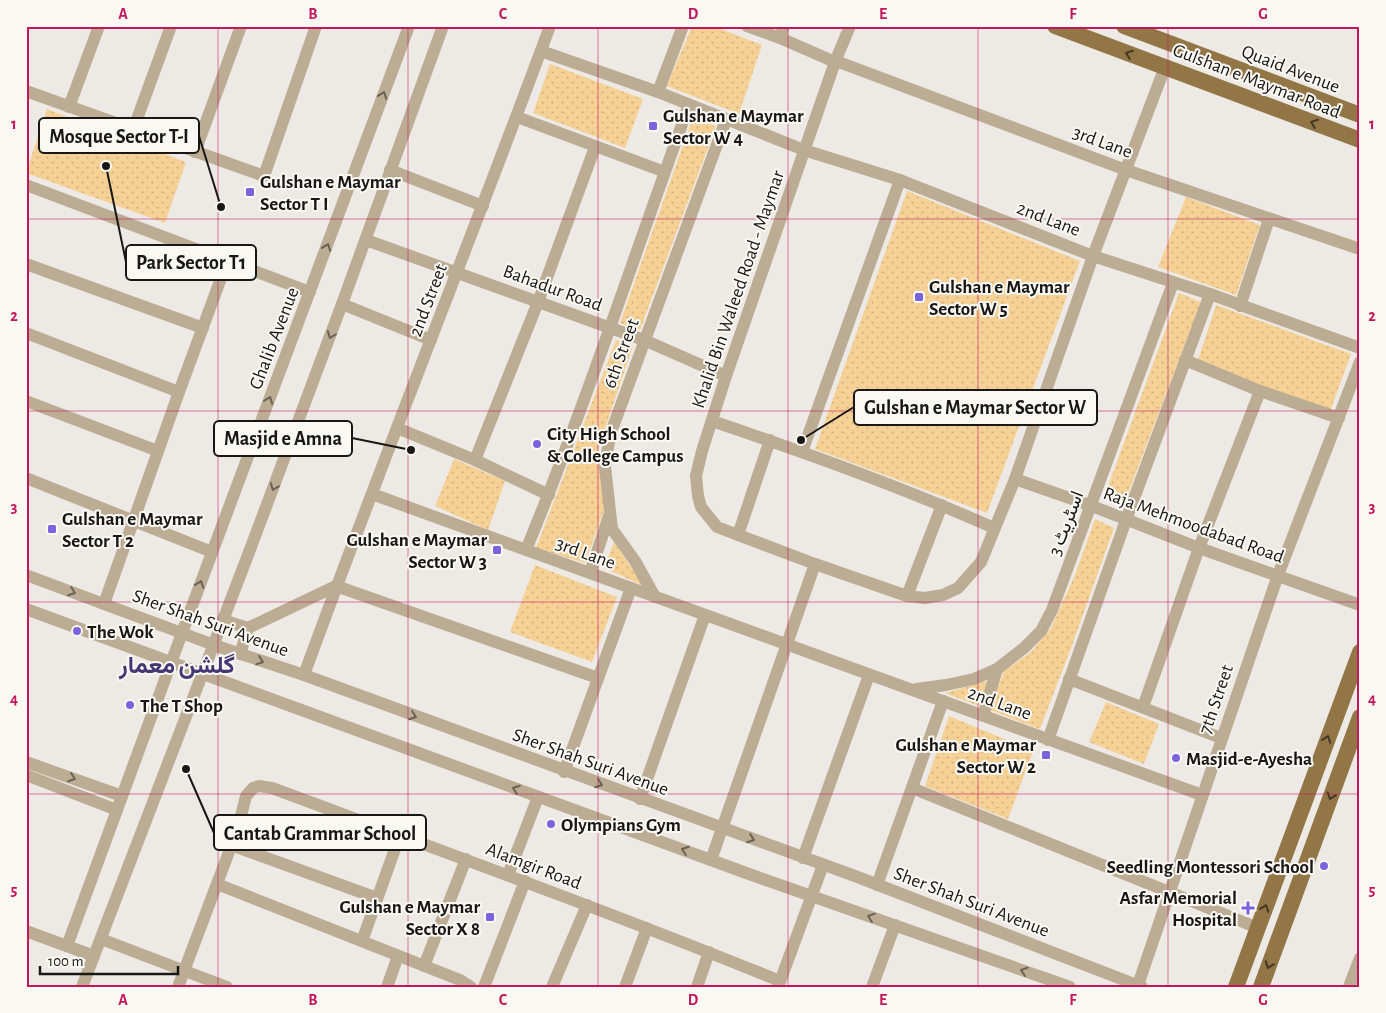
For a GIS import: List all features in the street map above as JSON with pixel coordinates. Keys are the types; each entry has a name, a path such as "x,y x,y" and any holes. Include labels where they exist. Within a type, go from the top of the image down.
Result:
{"main road":[{"name":"Gulshan e Maymar Road","path":"1055,26 1360,140"},
{"name":"Quaid Avenue","path":"1129,27 1360,115"},
{"path":"1236,987 1360,652"},
{"path":"1261,987 1360,717"}],"street":[{"path":"69,107 99,26"},
{"path":"133,130 171,26"},
{"path":"195,152 241,26"},
{"path":"26,91 264,176 316,26"},
{"name":"Ghalib Avenue","path":"67,946 409,26"},
{"path":"82,987 214,645 366,240 443,26"},
{"name":"2nd Street","path":"304,675 336,586 458,273 550,26"},
{"path":"658,92 683,26"},
{"name":"3rd Lane","path":"746,26 782,32 836,62 1126,170 1360,249"},
{"name":"Khalid Bin Waleed Road - Maymar","path":"850,26 804,150 726,376 696,476 701,507 717,527 907,596 924,598 943,595 958,588 981,562 1015,479 1094,256 1164,67"},
{"path":"541,51 658,92 726,120"},
{"path":"526,550 549,495 611,328 689,104"},
{"path":"516,117 664,172"},
{"name":"2nd Lane","path":"726,120 804,150 900,180 1094,256 1210,294 1360,348"},
{"name":"6th Street","path":"655,597 635,561 612,529 605,467 610,435 726,120"},
{"path":"475,460 538,302 595,147"},
{"path":"390,170 483,206"},
{"path":"802,452 900,180"},
{"path":"26,185 310,292"},
{"path":"1240,306 1269,219"},
{"name":"Bahadur Road","path":"366,240 644,340 726,376"},
{"path":"104,604 227,262"},
{"path":"26,264 203,328"},
{"name":"اسٹریٹ 3","path":"906,688 922,689 946,686 974,679 997,669 1024,648 1041,631 1052,610 1092,506 1173,283"},
{"path":"1048,740 1126,520 1210,294"},
{"path":"342,304 431,340"},
{"path":"26,333 179,392"},
{"path":"1185,360 1260,391 1339,418"},
{"path":"1278,575 1360,362"},
{"path":"1143,707 1199,548 1260,391"},
{"path":"26,401 158,450"},
{"path":"712,421 770,440 942,505 994,528"},
{"path":"397,428 475,460 549,495"},
{"path":"738,535 770,440"},
{"path":"26,478 212,552"},
{"name":"Raja Mehmoodabad Road","path":"1015,479 1092,506 1199,548 1360,605"},
{"name":"3rd Lane","path":"372,494 786,645"},
{"path":"907,596 942,505"},
{"path":"590,573 610,513"},
{"path":"711,860 815,564"},
{"name":"Sher Shah Suri Avenue","path":"26,575 823,865 1140,986"},
{"name":"7th Street","path":"1140,986 1169,892 1278,575"},
{"path":"223,620 248,628 336,586 598,678"},
{"path":"564,772 631,588"},
{"path":"26,609 711,860 1070,987"},
{"path":"640,799 706,615"},
{"path":"240,654 248,628"},
{"name":"2nd Lane","path":"786,645 1202,795"},
{"path":"983,716 997,669"},
{"path":"803,858 869,675"},
{"path":"1069,679 1222,738"},
{"path":"877,885 944,702"},
{"path":"26,762 122,796"},
{"path":"26,775 117,810"},
{"name":"Alamgir Road","path":"231,845 246,796 253,788 259,786 272,788 647,928 709,952 779,984"},
{"path":"912,788 1258,928"},
{"path":"508,875 538,797"},
{"path":"362,942 400,835"},
{"path":"178,987 231,845 378,898"},
{"path":"424,966 466,859"},
{"path":"779,984 823,865"},
{"path":"484,987 525,881"},
{"path":"216,884 460,980 471,987"},
{"path":"552,987 587,905"},
{"path":"872,987 895,925"},
{"path":"626,987 647,928"},
{"path":"26,931 94,956"},
{"path":"101,939 226,987"},
{"path":"696,987 709,952"},
{"path":"387,987 398,956"},
{"path":"1349,987 1360,958"}],"shaded area":[{"path":"692,26 713,26 762,45 739,114 667,86"},
{"path":"550,64 643,99 625,148 533,113"},
{"path":"47,109 186,162 165,223 26,173"},
{"path":"693,117 716,126 640,330 620,323"},
{"path":"907,191 1080,261 987,513 815,449"},
{"path":"1186,197 1260,225 1236,295 1158,267"},
{"path":"1179,293 1201,302 1124,504 1104,497"},
{"path":"1216,305 1351,354 1329,414 1198,360"},
{"path":"616,340 633,346 598,449 604,510 585,563 536,548"},
{"path":"454,459 505,481 488,530 435,506"},
{"path":"1095,519 1114,528 1040,729 990,710 1004,671 1031,652 1051,628 1075,575"},
{"path":"614,542 644,586 604,568"},
{"path":"535,565 617,597 592,662 510,632"},
{"path":"988,681 979,706 945,693"},
{"path":"1106,702 1159,724 1144,764 1089,742"},
{"path":"949,716 1033,751 1008,819 925,786"}],"place":[{"name":"Gulshan e Maymar Sector W 4","path":"653,126"},
{"name":"Park Sector T1","path":"106,166"},
{"name":"Gulshan e Maymar Sector T I","path":"250,192"},
{"name":"Mosque Sector T-I","path":"221,207"},
{"name":"Gulshan e Maymar Sector W 5","path":"919,297"},
{"name":"Gulshan e Maymar Sector W","path":"801,440"},
{"name":"City High School & College Campus","path":"537,444"},
{"name":"Masjid e Amna","path":"411,450"},
{"name":"Gulshan e Maymar Sector T 2","path":"52,529"},
{"name":"Gulshan e Maymar Sector W 3","path":"497,550"},
{"name":"The Wok","path":"77,631"},
{"name":"The T Shop","path":"130,705"},
{"name":"Gulshan e Maymar Sector W 2","path":"1046,755"},
{"name":"Masjid-e-Ayesha","path":"1176,758"},
{"name":"Cantab Grammar School","path":"186,769"},
{"name":"Olympians Gym","path":"551,824"},
{"name":"Seedling Montessori School","path":"1324,866"},
{"name":"Asfar Memorial Hospital","path":"1248,908"},
{"name":"Gulshan e Maymar Sector X 8","path":"490,917"}],"district":[{"name":"گلشن معمار","path":"177,665"}]}
